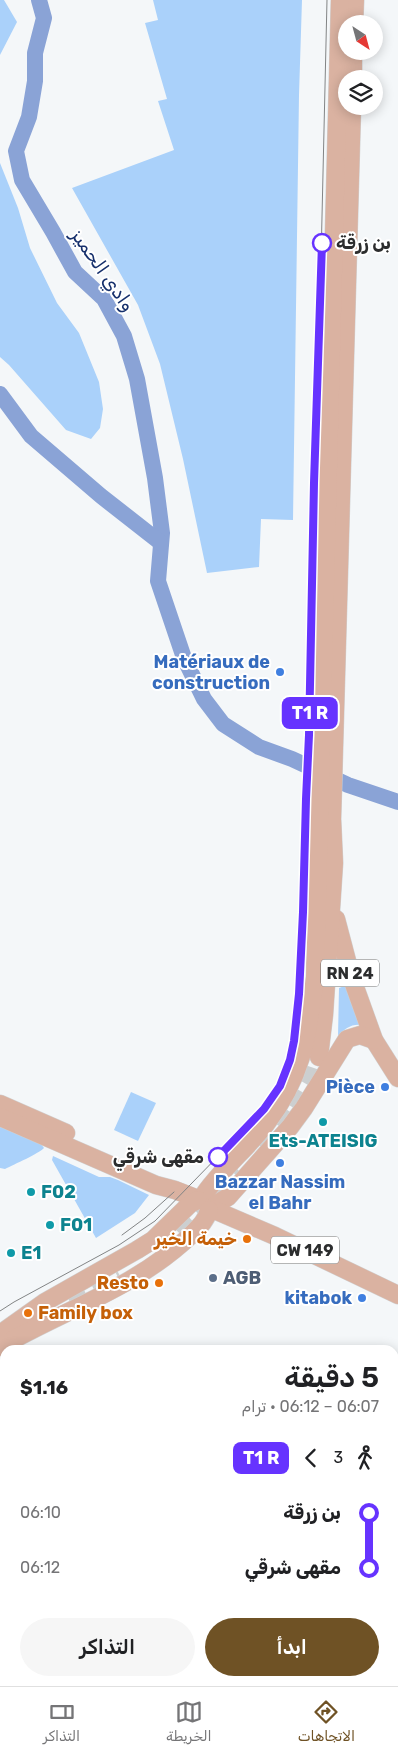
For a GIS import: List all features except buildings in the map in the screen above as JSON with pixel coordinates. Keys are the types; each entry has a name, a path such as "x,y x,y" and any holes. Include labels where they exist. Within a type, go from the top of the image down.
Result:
{"main road":[{"name":"RN 24","path":"206,1207 228,1166 266,1124 292,1084 299,1066 307,1035 324,906 334,864 326,816 340,0"},
{"path":"354,15 355,0"},
{"name":"RN 24","path":"328,736 352,115"},
{"name":"RN 24","path":"324,906 374,1040 398,1078"},
{"name":"RN 24","path":"318,1083 326,1057 331,1020 324,906"},
{"path":"316,1058 324,906"},
{"name":"RN 24","path":"206,1207 241,1183 290,1127 347,1039 360,1035 374,1040"},
{"path":"0,1104 93,1152 129,1168 160,1177 175,1190 206,1207 218,1218 236,1218"},
{"path":"0,1117 93,1152"},
{"path":"228,1166 225,1172 228,1178 235,1183 241,1183"},
{"path":"4,1345 112,1291 145,1272 176,1249 206,1207"},
{"path":"0,1334 45,1302 137,1250 167,1227 206,1207 230,1208 236,1218"},
{"name":"CW 149","path":"236,1218 398,1295"},
{"path":"0,1334 18,1328 2,1345"}],"shaded area":[{"path":"0,0 4,0 17,22 0,55"},
{"path":"153,0 302,0 293,520 261,519 259,567 207,573 183,459 160,364 138,305 72,188 174,150 158,101 167,99 145,23 158,20"},
{"path":"0,163 18,208 30,248 57,303 79,333 99,382 103,409 100,428 91,439 66,430 0,357"},
{"path":"347,985 361,1025 354,1025 348,1028 338,1037 339,988"},
{"path":"131,1092 156,1103 138,1141 114,1130"},
{"path":"0,1126 41,1144 44,1148 5,1169 0,1168"},
{"path":"53,1156 99,1177 110,1177 118,1180 149,1195 135,1213 96,1238 52,1160"}],"waterway":[{"name":"وادي الحميز","path":"39,0 44,18 35,53 35,81 29,117 16,151 22,180 75,272 104,299 124,336 137,379 155,478 162,533 158,581 184,658 204,699 223,724 259,747 292,759 348,785 398,802"},
{"name":"وادي الحميز","path":"0,394 31,436 101,496 161,543"}],"tunnel":[{"path":"294,1108 312,1077 319,1057"},
{"path":"259,1145 275,1127 296,1094"},
{"path":"159,1251 240,1172"},
{"path":"70,1302 120,1276"}],"tram line":[{"path":"0,1311 119,1245 155,1221 264,1109 280,1086 290,1060 299,994 309,735 327,0"},
{"path":"218,1157 264,1109 280,1086 290,1060 294,1041 299,994 303,912 322,243"},
{"path":"122,1235 145,1218 174,1192"}],"place":[{"name":"بن زرقة","path":"322,243"},
{"name":"Matériaux de construction","path":"280,672"},
{"name":"Pièce","path":"385,1087"},
{"name":"Ets-ATEISIG","path":"323,1122"},
{"name":"مقهى شرقي","path":"218,1157"},
{"name":"Bazzar Nassim el Bahr","path":"280,1163"},
{"name":"F02","path":"31,1192"},
{"name":"F01","path":"50,1225"},
{"name":"خيمة الخير","path":"247,1239"},
{"name":"E1","path":"11,1253"},
{"name":"AGB","path":"213,1278"},
{"name":"Resto","path":"159,1283"},
{"name":"kitabok","path":"362,1298"},
{"name":"Family box","path":"28,1313"}]}
